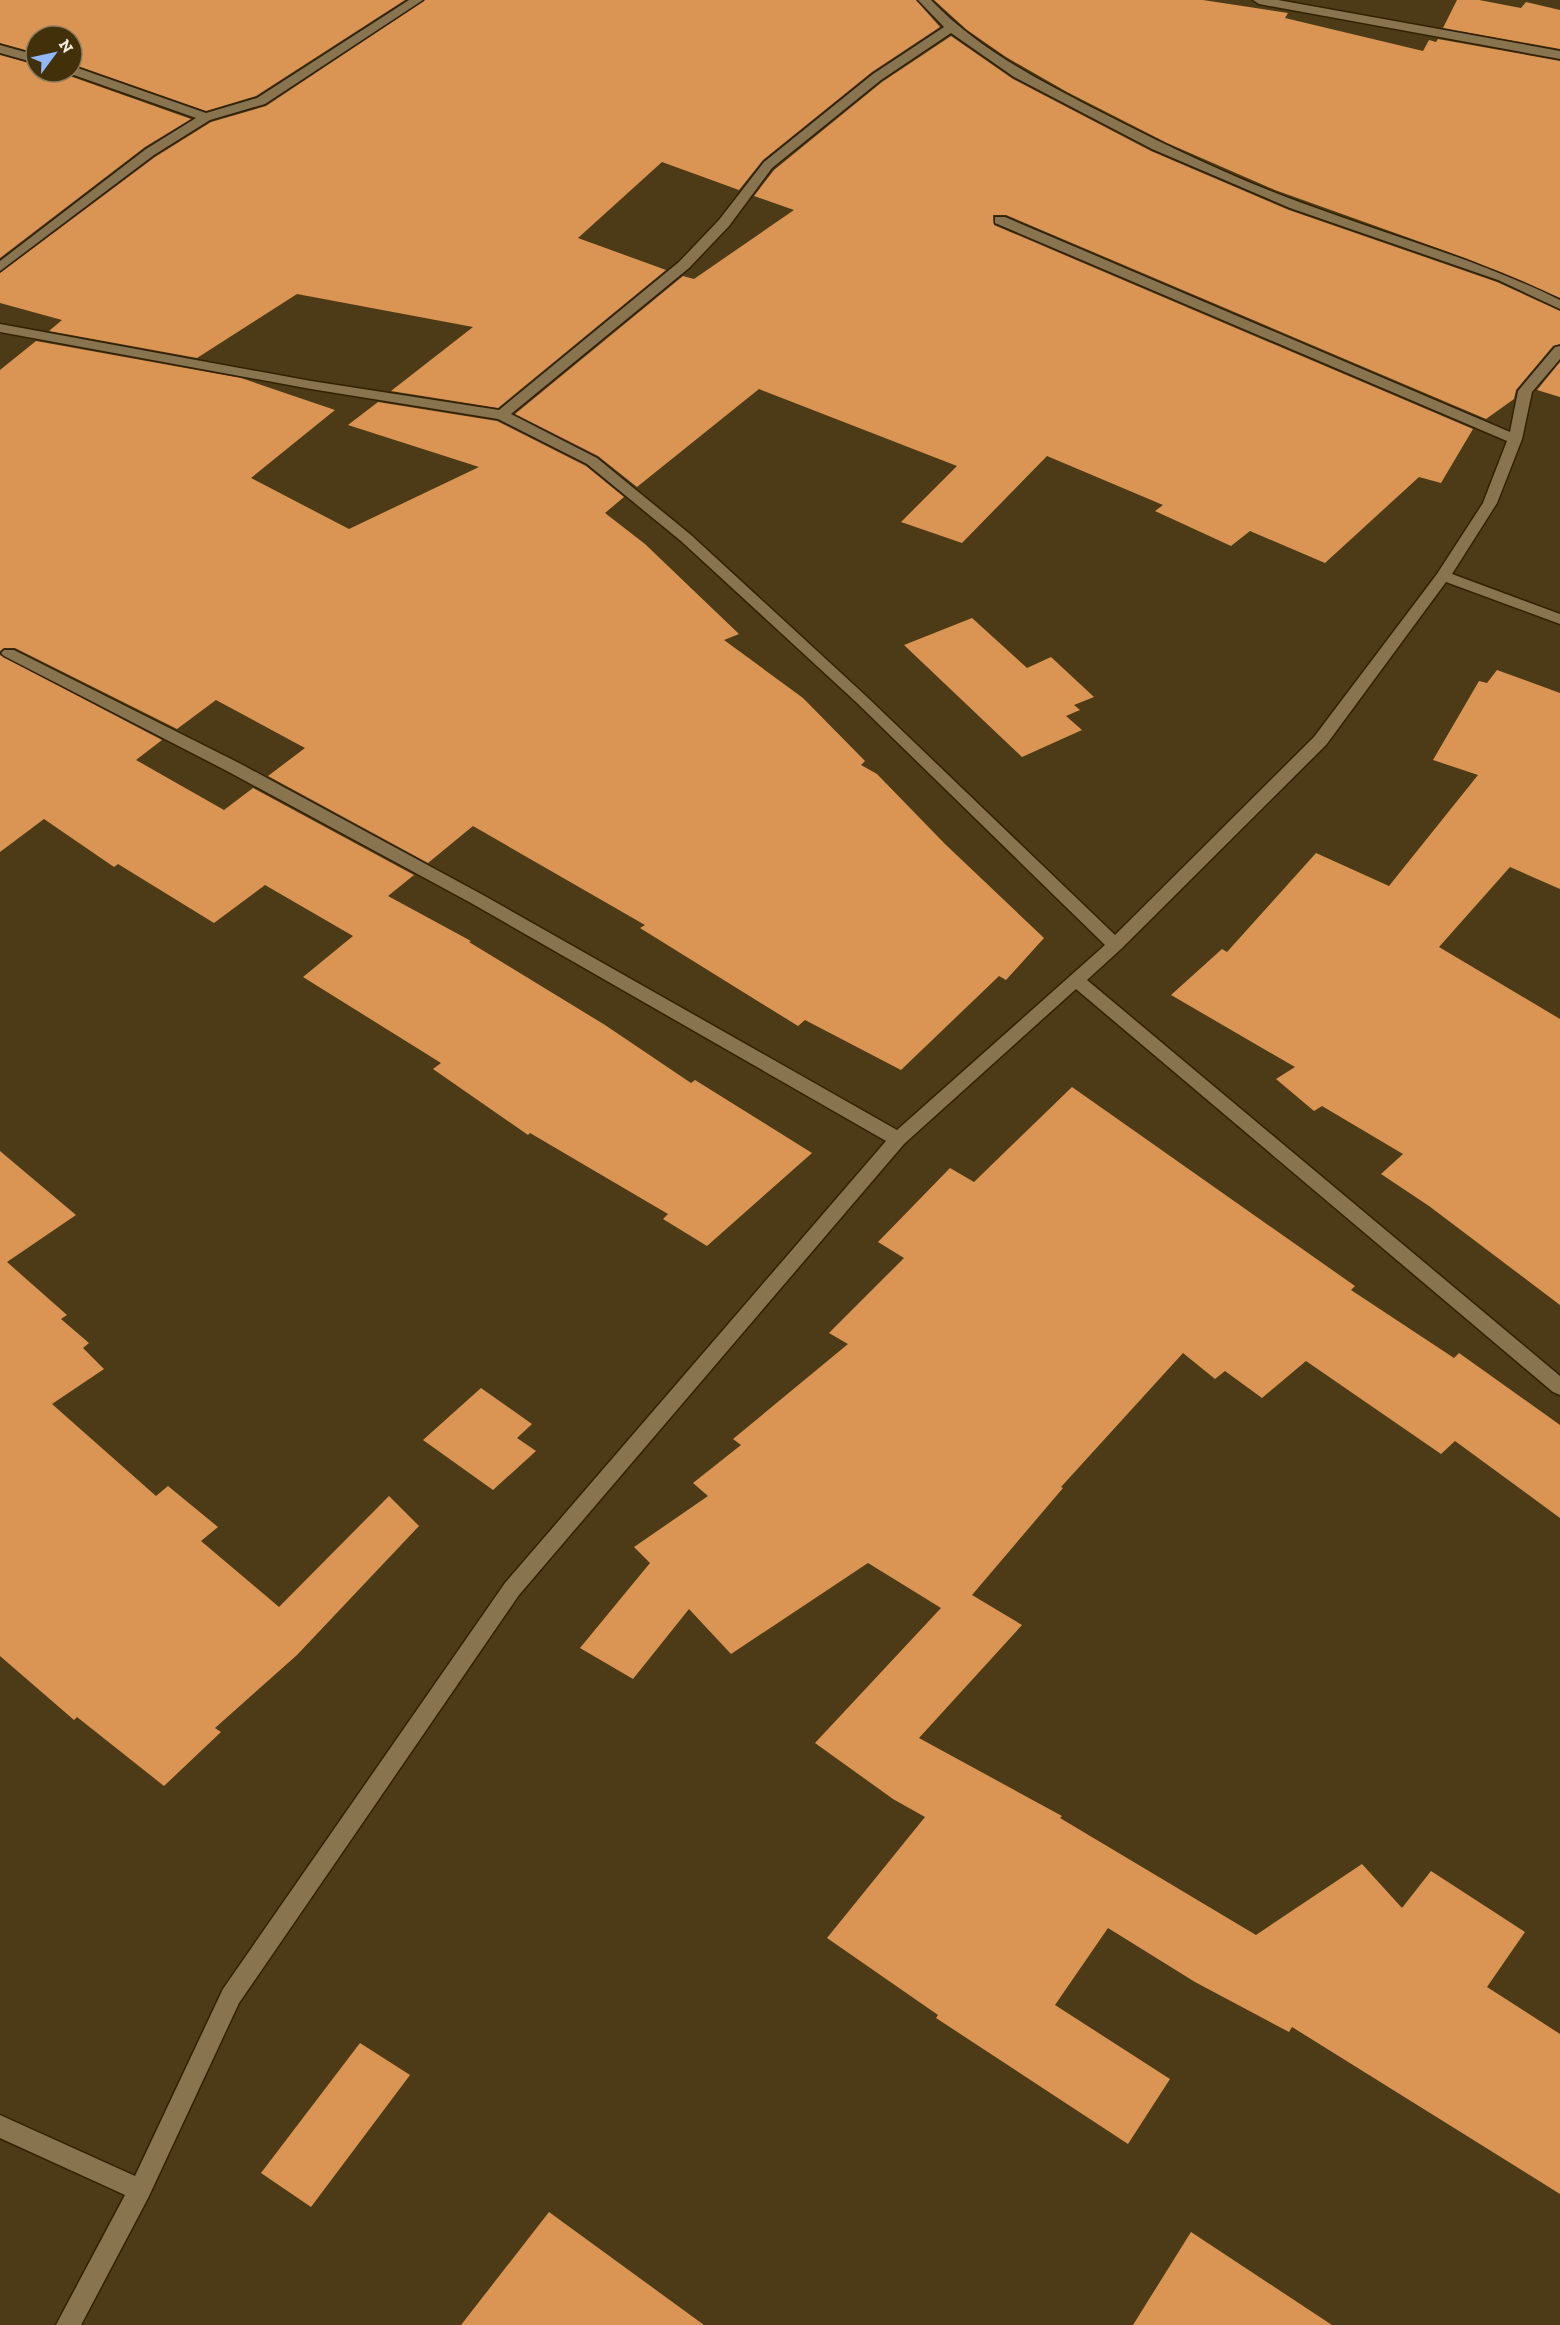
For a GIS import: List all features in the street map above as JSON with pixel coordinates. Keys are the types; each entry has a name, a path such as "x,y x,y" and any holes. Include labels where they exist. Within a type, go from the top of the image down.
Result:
{"street":[{"path":"0,267 150,152 206,117 261,101 417,0"},
{"path":"924,0 951,28 1018,74 1156,146 1295,205 1503,276 1560,305"},
{"path":"1259,0 1560,55"},
{"path":"502,415 684,265 724,223 768,165 877,77 951,28"},
{"path":"0,49 24,56"},
{"path":"84,74 206,117"},
{"path":"1000,220 1515,439"},
{"path":"0,328 311,385 502,415 592,461 686,538 861,699 1115,945"},
{"path":"68,2325 140,2190 231,1996 512,1589 898,1139 1115,945 1320,741 1443,576 1490,503 1515,439 1525,391 1560,350"},
{"path":"1443,576 1560,619"},
{"path":"9,653 233,767 477,899 898,1139"},
{"path":"1076,980 1560,1387"},
{"path":"0,2126 140,2190"}],"building":[{"path":"0,0 405,0 256,96 206,111 84,68 84,24 24,24 24,50 0,43"},
{"path":"425,0 916,0 940,27 872,72 763,160 739,190 662,162 578,238 666,270 498,408 391,391 473,327 297,294 197,358 49,331 62,320 0,303 0,273 155,157 211,122 266,106"},
{"path":"934,0 1203,0 1288,13 1285,18 1423,51 1429,40 1436,42 1438,39 1560,61 1560,298 1465,258 1275,190 1167,143 1067,92 1006,57 967,30"},
{"path":"1457,0 1479,0 1521,8 1526,2 1560,10 1560,49 1443,28"},
{"path":"951,36 1013,79 1151,151 1289,210 1497,282 1560,311 1560,344 1553,346 1516,390 1514,399 1486,419 1006,215 993,215 994,225 1473,429 1441,483 1419,477 1325,563 1250,531 1231,546 1155,511 1163,505 1047,456 962,543 901,522 957,466 759,389 637,487 598,456 515,414 683,276 694,279 794,210 754,196 774,170 882,82"},
{"path":"0,55 24,62 24,84 84,84 84,81 191,119 145,147 0,258"},
{"path":"36,341 241,378 335,410 251,478 349,529 479,467 348,425 378,402 497,421 586,466 624,497 605,513 645,544 739,634 724,640 803,698 865,761 861,765 877,774 945,844 1044,938 1006,980 999,976 901,1070 805,1020 798,1026 640,928 645,925 473,826 428,863 268,776 305,748 216,700 177,729 15,648 4,648 0,651 0,370"},
{"path":"1560,362 1560,397 1537,390"},
{"path":"972,618 1027,668 1051,657 1094,697 1074,705 1080,710 1066,716 1082,730 1022,757 904,645"},
{"path":"0,655 162,740 136,760 224,810 253,788 414,875 388,896 471,941 469,942 605,1025 691,1083 695,1080 812,1153 707,1246 663,1219 668,1214 530,1133 528,1135 433,1069 441,1063 303,977 353,936 265,885 214,923 118,864 114,867 44,819 0,852"},
{"path":"1497,670 1560,693 1560,889 1510,867 1439,947 1560,1019 1560,1305 1429,1206 1381,1174 1403,1154 1322,1106 1314,1111 1276,1079 1295,1067 1171,995 1222,949 1227,952 1316,853 1389,886 1478,775 1433,760 1479,681 1487,683"},
{"path":"1072,1087 1355,1286 1351,1290 1454,1358 1459,1353 1560,1425 1560,1518 1455,1441 1441,1454 1306,1361 1262,1398 1225,1371 1215,1379 1183,1353 1061,1487 1063,1488 972,1595 1022,1625 919,1738 1062,1816 1060,1818 1256,1935 1362,1864 1402,1908 1431,1871 1525,1932 1487,1987 1560,2034 1560,2194 1292,2027 1289,2032 1195,1982 1108,1928 1055,2005 1170,2079 1128,2144 936,2018 938,2015 827,1938 925,1817 893,1799 815,1743 941,1608 868,1563 731,1654 689,1609 633,1679 580,1648 650,1563 634,1547 708,1496 693,1483 741,1445 733,1439 848,1344 829,1333 904,1258 878,1242 950,1168 974,1182"},
{"path":"0,1151 76,1215 7,1262 67,1315 61,1319 89,1343 83,1348 104,1369 52,1404 156,1496 168,1486 218,1527 201,1541 279,1607 389,1496 419,1526 297,1655 215,1728 221,1732 164,1786 77,1717 74,1720 0,1656"},
{"path":"481,1388 532,1424 517,1438 536,1451 493,1490 423,1440"},
{"path":"360,2043 410,2075 311,2207 261,2173"},
{"path":"549,2212 704,2325 461,2325"},
{"path":"1191,2232 1332,2325 1133,2325"}]}
